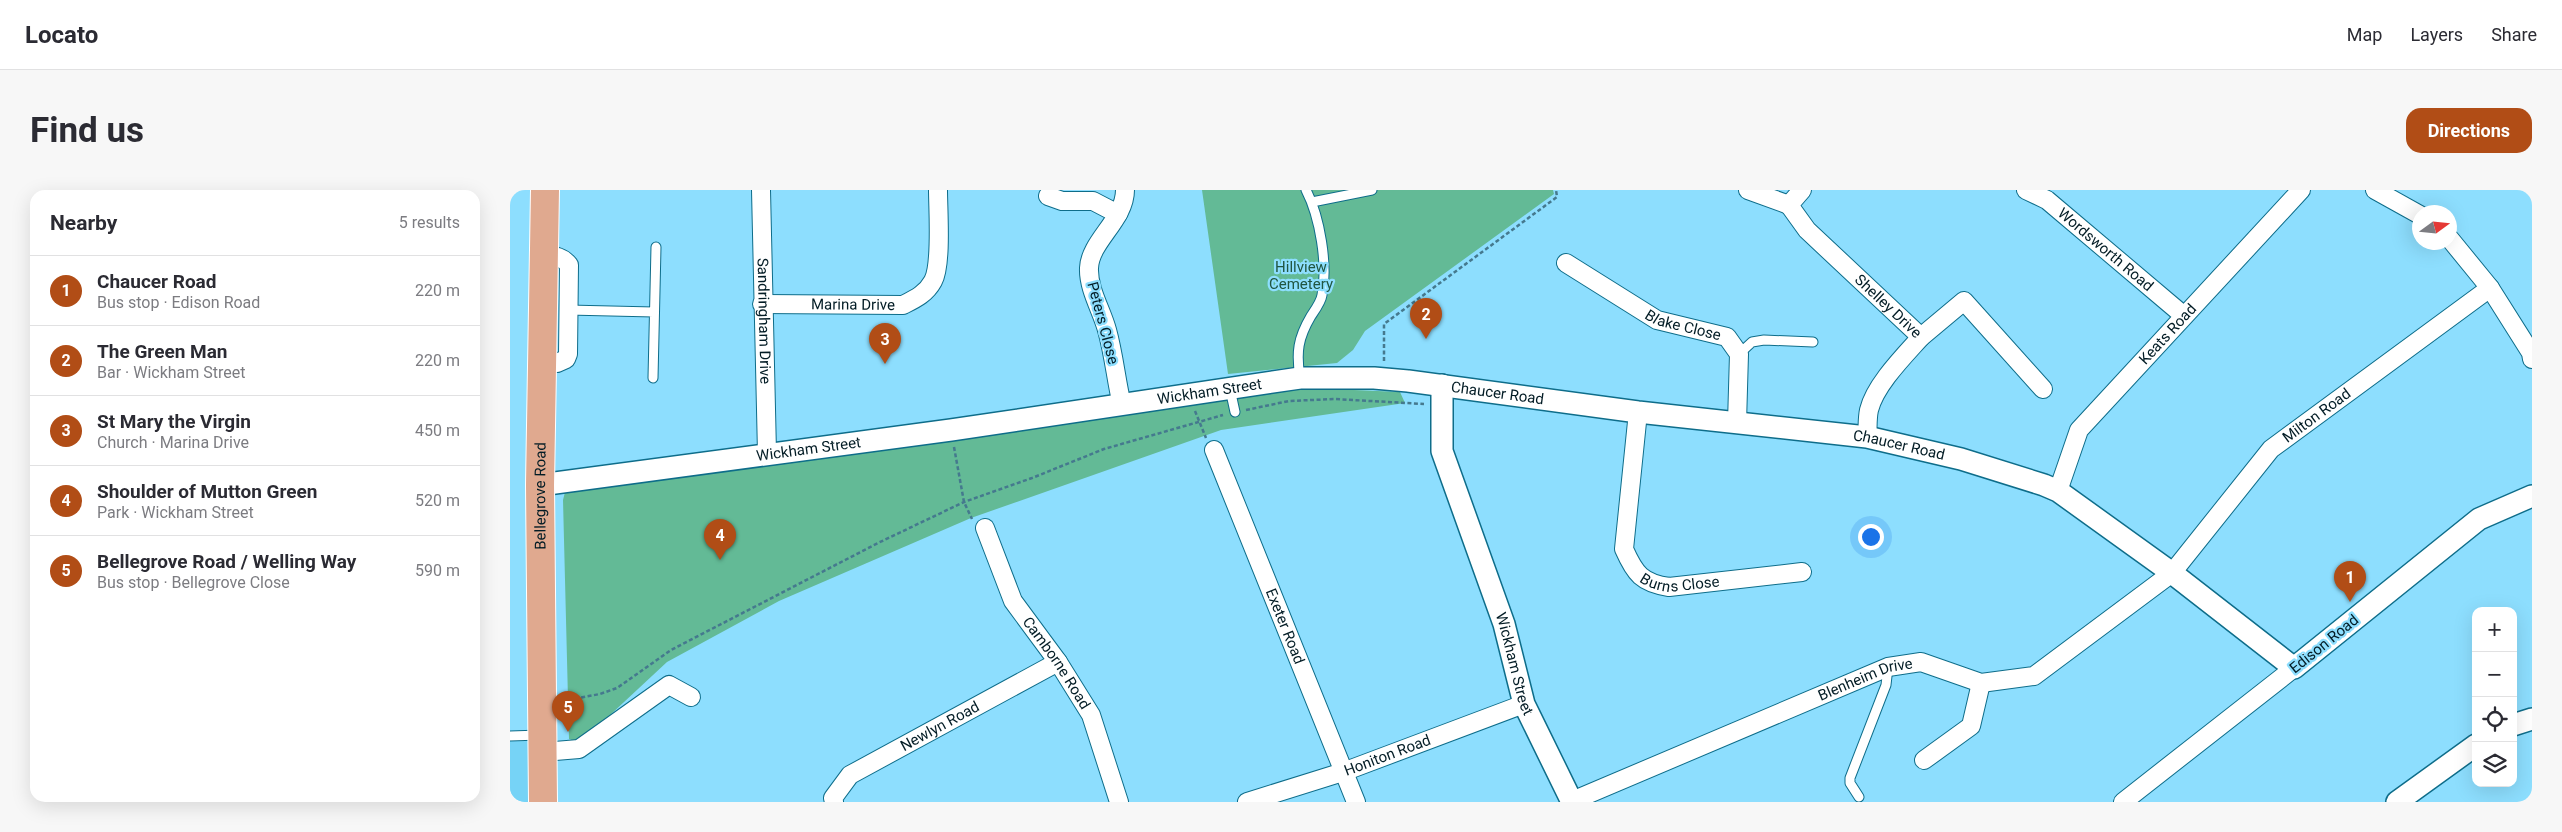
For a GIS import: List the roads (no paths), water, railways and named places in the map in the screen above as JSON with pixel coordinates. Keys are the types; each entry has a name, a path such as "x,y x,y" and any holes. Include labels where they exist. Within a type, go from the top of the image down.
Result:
{"main road":[{"name":"Bellegrove Road","path":"543,802 540,485 545,190"}],"street":[{"name":"Sandringham Drive","path":"761,190 762,304 767,453"},
{"name":"Marina Drive","path":"762,304 903,305 921,296 934,280 938,248 938,190"},
{"name":"Peters Close","path":"1122,405 1109,337 1091,283 1089,268 1093,256 1125,201 1126,190"},
{"path":"1748,190 1789,205 1802,190"},
{"name":"Wordsworth Road","path":"2026,190 2047,200 2183,315"},
{"name":"Keats Road","path":"2058,491 2079,430 2183,315 2301,190"},
{"path":"2375,190 2412,211"},
{"path":"1048,196 1062,201 1093,200 1118,214"},
{"name":"Shelley Drive","path":"1789,205 1807,230 1921,337 1889,375 1873,401 1869,410 1867,438"},
{"path":"2457,248 2490,288 2532,359"},
{"path":"542,363 557,363 566,359 568,354 569,264 557,256 544,255"},
{"name":"Blake Close","path":"1566,263 1657,320 1727,337 1738,354 1737,423"},
{"name":"Milton Road","path":"2172,573 2271,449 2490,288"},
{"path":"1921,337 1964,301 2043,389"},
{"name":"Wickham Street","path":"540,485 767,453 951,430 1300,378 1374,378 1441,395 1442,451 1504,624 1524,704 1572,801"},
{"name":"Chaucer Road","path":"1441,395 1638,412 1867,438 1961,459 2044,485 2058,491 2172,573 2294,668"},
{"name":"Burns Close","path":"1638,412 1624,549 1632,568 1650,584 1669,587 1802,572"},
{"name":"Exeter Road","path":"1214,450 1356,802"},
{"name":"Edison Road","path":"2123,802 2294,668 2479,519 2532,496"},
{"name":"Camborne Road","path":"985,528 1013,601 1058,662 1091,715 1119,802"},
{"name":"Blenheim Drive","path":"1572,801 1888,666 1921,662 1981,683 2034,676 2172,573"},
{"name":"Newlyn Road","path":"834,802 833,798 850,775 1058,662"},
{"path":"1924,760 1970,726 1981,683"},
{"path":"543,744 580,749 668,684 692,697"},
{"name":"Honiton Road","path":"1247,802 1343,772 1524,704"},
{"path":"2517,724 2532,719"},
{"path":"2397,802 2472,749"}],"lane":[{"path":"1300,378 1298,360 1300,335 1322,297 1324,258 1312,202 1306,190"},
{"path":"1312,202 1372,190"},
{"path":"652,378 656,247"},
{"path":"568,310 654,312"},
{"path":"1738,354 1752,342 1764,340 1813,342"},
{"path":"1230,388 1235,412"},
{"path":"1859,797 1850,783 1850,778 1886,685 1888,666"},
{"path":"510,736 543,744"}],"place":[{"name":"The Green Man","path":"1426,339"},
{"name":"St Mary the Virgin","path":"885,364"},
{"name":"Shoulder of Mutton Green","path":"720,560"},
{"name":"Chaucer Road","path":"2350,602"},
{"name":"Bellegrove Road / Welling Way","path":"568,732"}],"park label":[{"name":"Hillview Cemetery","path":"1301,276"}]}
